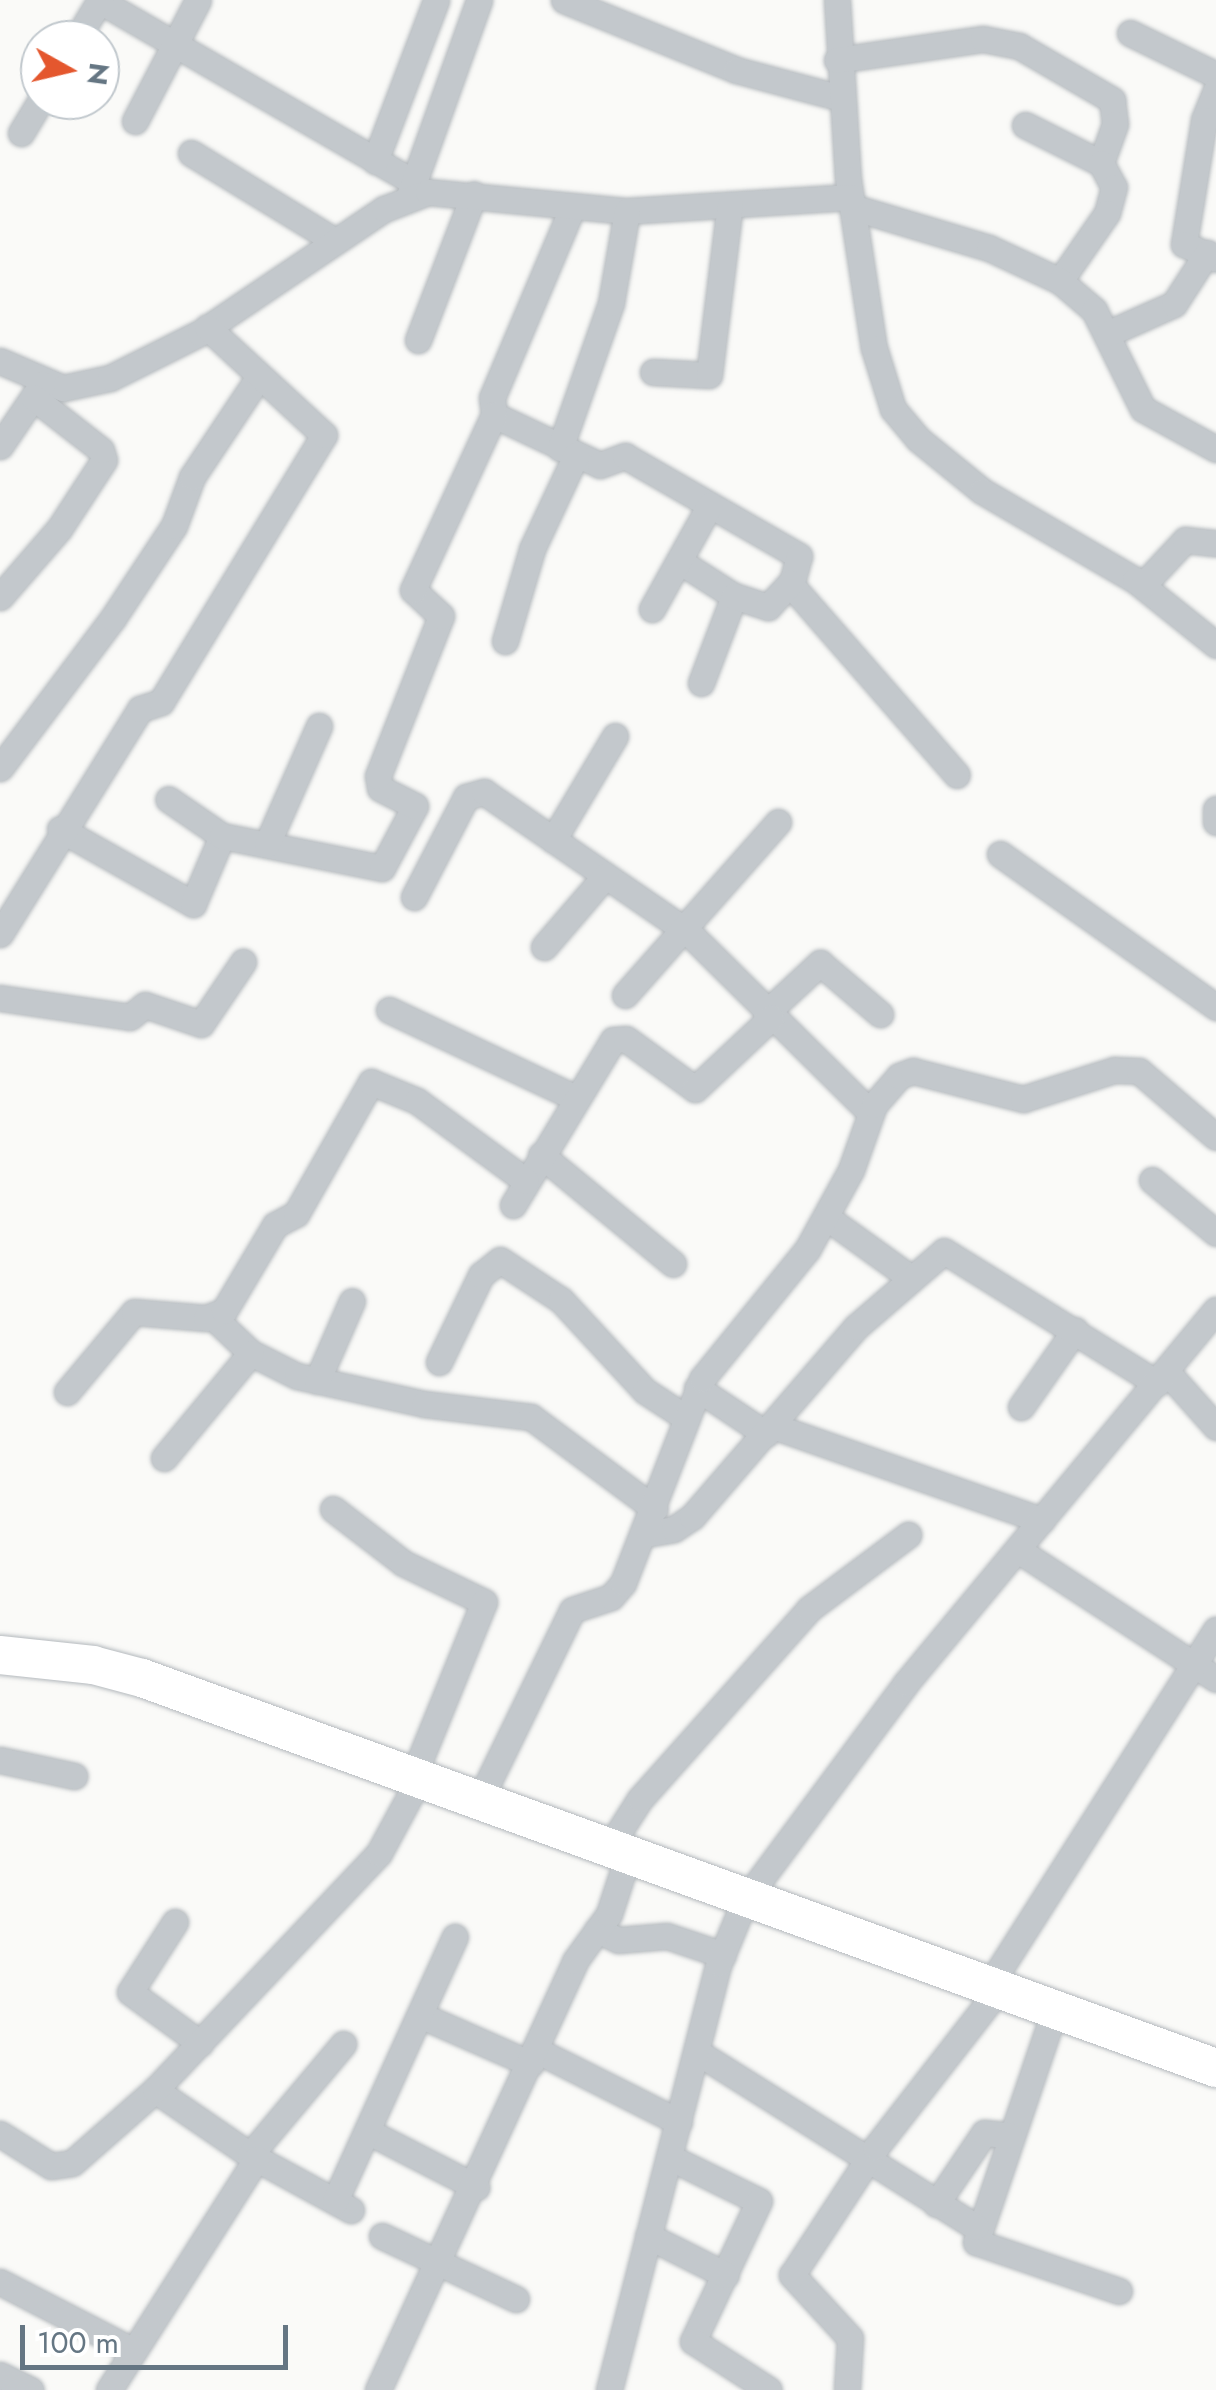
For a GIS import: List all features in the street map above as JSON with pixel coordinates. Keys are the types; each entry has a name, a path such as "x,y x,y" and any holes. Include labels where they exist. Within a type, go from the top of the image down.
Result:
{"highway":[{"path":"0,1655 94,1665 142,1678 991,1991 1216,2068"}],"street":[{"path":"100,0 172,47 375,161 412,190 627,211 851,202 990,248 1060,280 1109,332 1144,409 1216,448"},
{"path":"135,120 198,0"},
{"path":"375,161 436,0"},
{"path":"38,390 110,378 208,328 412,190 479,0"},
{"path":"564,0 736,70 840,98"},
{"path":"837,0 837,60 851,202 874,348 904,424 982,490 1142,586 1216,646"},
{"path":"1130,33 1216,75"},
{"path":"837,60 983,38 1019,46 1112,100 1115,124 1102,163"},
{"path":"1109,332 1174,304 1212,256 1184,246 1216,90"},
{"path":"21,134 29,120"},
{"path":"1025,125 1102,163 1112,178 1112,205 1060,280"},
{"path":"191,153 334,240"},
{"path":"418,340 474,194"},
{"path":"653,372 708,375 730,205"},
{"path":"168,799 222,836 379,870 414,803 377,783 441,616 413,590 494,415 492,398 573,206"},
{"path":"506,641 611,303 627,211"},
{"path":"0,934 60,829 140,709 161,702 322,439 320,426 258,378 208,328"},
{"path":"0,361 38,390 101,450 104,460 59,529 0,597"},
{"path":"0,768 113,618 174,526 192,477 258,378"},
{"path":"0,446 38,390"},
{"path":"494,415 603,466 625,456 801,558 790,582 768,607 734,596 678,560"},
{"path":"652,609 710,504"},
{"path":"1142,586 1186,540 1216,543"},
{"path":"790,582 957,774"},
{"path":"701,683 734,596"},
{"path":"266,844 319,726"},
{"path":"554,840 615,736"},
{"path":"414,897 470,792 484,792 679,926 871,1113"},
{"path":"1216,809 1216,822"},
{"path":"625,995 679,926 778,822"},
{"path":"60,829 193,904 222,836"},
{"path":"1000,854 1216,1007"},
{"path":"544,948 605,876"},
{"path":"0,998 130,1017 147,1005 201,1024 243,962"},
{"path":"512,1205 617,1038 695,1089 820,963 880,1014"},
{"path":"389,1010 576,1098"},
{"path":"480,1801 568,1617 580,1603 617,1593 646,1534 684,1417 714,1358 792,1274 826,1217 871,1113 898,1076 913,1070 1023,1099 1127,1068 1148,1077 1216,1138"},
{"path":"214,1318 230,1304 277,1222 296,1214 372,1082 416,1101 526,1181"},
{"path":"541,1155 672,1264"},
{"path":"1152,1180 1216,1233"},
{"path":"826,1217 911,1278"},
{"path":"646,1534 674,1529 692,1517 856,1327 940,1253 952,1251 1075,1330 1162,1377 1216,1426"},
{"path":"439,1362 480,1275 500,1260 561,1300 646,1391 684,1417"},
{"path":"317,1382 352,1301"},
{"path":"609,2390 723,1955 745,1900 906,1683 1216,1310"},
{"path":"67,1392 134,1312 214,1318 251,1353 317,1382 532,1416 654,1509"},
{"path":"1021,1406 1075,1330"},
{"path":"164,1458 251,1353"},
{"path":"697,1388 770,1430 1042,1520"},
{"path":"0,2134 62,2169 155,2090 379,1853 416,1778 484,1602 403,1563 334,1510"},
{"path":"378,2390 476,2187 574,1961 597,1930 618,1853 640,1799 809,1609 908,1535"},
{"path":"1018,1550 1216,1679"},
{"path":"847,2390 852,2346 845,2329 792,2278 866,2163 991,1991 1216,1630"},
{"path":"2,1769 74,1776"},
{"path":"175,1922 130,1992 200,2042"},
{"path":"597,1930 618,1940 667,1936 723,1955"},
{"path":"155,2090 254,2157 343,2206 366,2132 455,1937"},
{"path":"1054,2012 976,2227 976,2242 987,2252 1120,2291"},
{"path":"420,2015 533,2057 679,2122"},
{"path":"109,2390 254,2157 343,2044"},
{"path":"697,2052 866,2163 976,2227"},
{"path":"366,2132 476,2187"},
{"path":"936,2204 984,2133 1009,2136"},
{"path":"669,2158 759,2201 694,2346 768,2390"},
{"path":"382,2236 516,2299"},
{"path":"648,2236 726,2275"},
{"path":"0,2282 132,2350"},
{"path":"0,2374 31,2390"}]}
